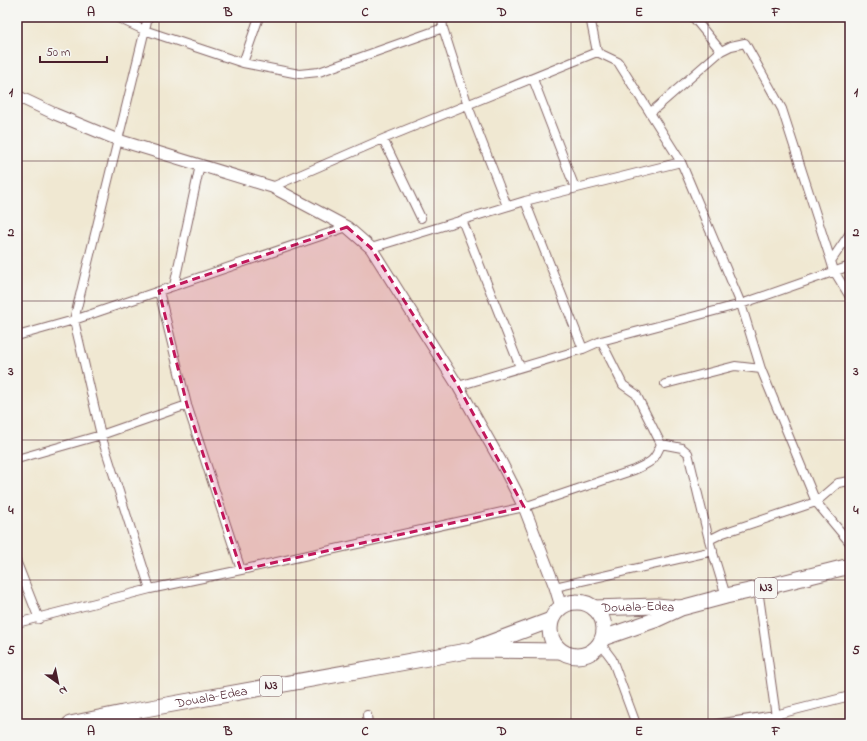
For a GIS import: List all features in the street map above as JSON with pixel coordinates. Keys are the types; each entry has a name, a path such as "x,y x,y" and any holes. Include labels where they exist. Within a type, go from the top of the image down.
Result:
{"highway":[{"name":"Douala-Edea","path":"602,640 655,620 681,608 726,596 849,569"},
{"name":"N3","path":"550,620 557,610 566,604 578,602 594,608"},
{"name":"Douala-Edea","path":"594,608 656,606 681,608"},
{"path":"594,608 603,621 604,630 602,640"},
{"name":"Douala-Edea","path":"70,724 125,718 472,650 550,620"},
{"path":"550,620 549,631 552,642 559,651"},
{"name":"N3","path":"559,651 569,656 581,657 592,652 602,640"},
{"name":"Douala-Edea","path":"472,650 559,651"}],"main road":[{"path":"17,96 55,114 118,140 272,187 348,227 371,248 458,386 501,462 524,507 555,587 561,607"}],"street":[{"path":"116,17 144,30 243,63 299,74 319,72 443,28"},
{"path":"148,17 74,320 101,435 150,589"},
{"path":"243,63 259,17"},
{"path":"442,17 443,28 468,106 507,206"},
{"path":"590,17 597,52"},
{"path":"693,17 721,51"},
{"path":"650,113 721,51 731,46 745,44 782,109 830,261 834,271 850,297"},
{"path":"272,187 383,139 468,106 597,52 618,62 681,162 741,304 761,369 816,502 850,543"},
{"path":"533,79 575,188"},
{"path":"383,139 421,218"},
{"path":"371,248 525,201 681,162"},
{"path":"174,286 200,165"},
{"path":"525,201 583,349"},
{"path":"462,220 520,368"},
{"path":"17,336 74,320 348,227"},
{"path":"830,261 850,233"},
{"path":"458,386 583,349 601,341 741,304 850,266"},
{"path":"159,291 187,405 241,570"},
{"path":"17,623 39,619 150,589 524,507 640,467 656,457 661,444 636,394 623,385 601,341"},
{"path":"665,384 735,366 761,369"},
{"path":"17,459 101,435 187,405"},
{"path":"661,444 682,448 688,453 708,540 713,551 726,596"},
{"path":"708,540 723,533 816,502 838,482 850,481"},
{"path":"555,587 713,551"},
{"path":"17,563 39,619"},
{"path":"758,589 776,724"},
{"path":"602,640 612,659 636,724"},
{"path":"717,724 775,715 850,696"},
{"path":"367,715 368,724"}],"highlighted area":[{"path":"347,227 371,248 458,386 524,507 241,570 187,405 159,291"}]}
